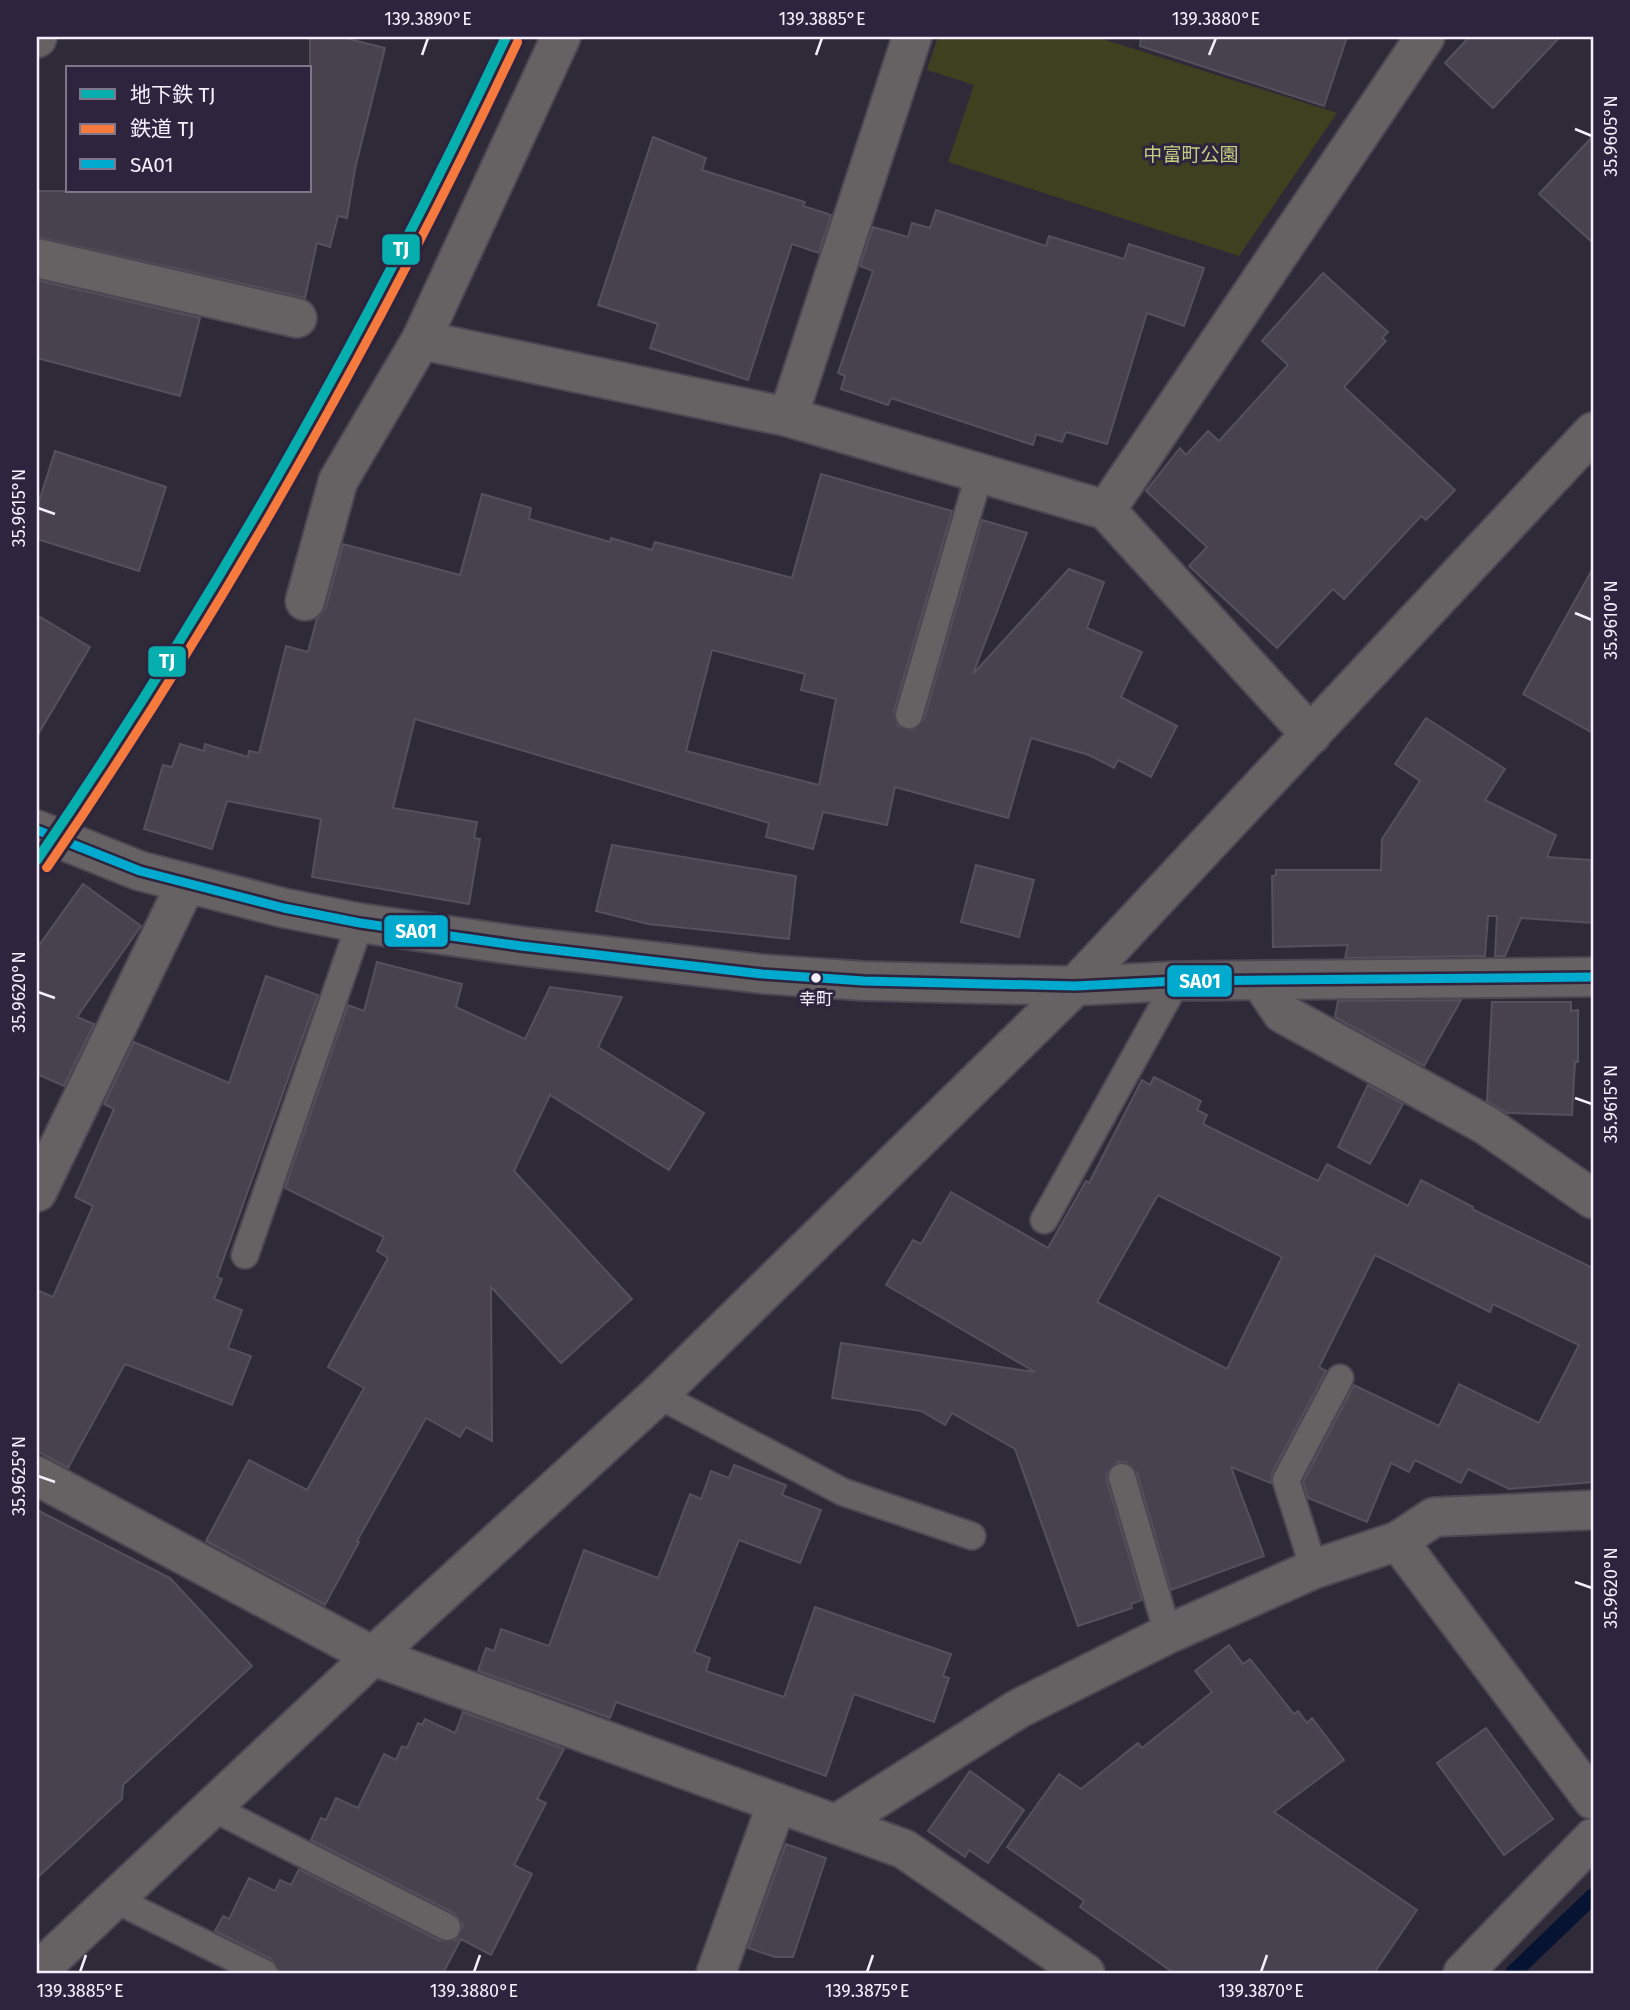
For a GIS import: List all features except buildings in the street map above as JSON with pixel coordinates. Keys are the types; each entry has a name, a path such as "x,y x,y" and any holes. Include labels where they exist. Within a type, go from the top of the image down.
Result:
{"street":[{"path":"305,601 338,481 421,340 561,37"},
{"path":"788,417 912,37"},
{"path":"1106,510 1425,37"},
{"path":"37,258 297,318"},
{"path":"421,340 788,417 1106,510 1311,735"},
{"path":"47,1969 114,1899 211,1807 658,1395 1075,986 1311,735 1586,451"},
{"path":"37,830 139,871 360,923 762,974 864,981 1075,986 1177,981 1593,977"},
{"path":"37,1192 186,884"},
{"path":"1261,982 1282,1013 1486,1125 1593,1199"},
{"path":"37,1476 373,1656 904,1849 1041,1961 1085,1973"},
{"path":"836,1824 1018,1709 1168,1634 1314,1569 1398,1541 1434,1517 1593,1510"},
{"path":"1398,1541 1593,1800"},
{"path":"716,1973 777,1803"},
{"path":"1463,1973 1593,1838"}],"lane":[{"path":"909,715 979,475"},
{"path":"245,1255 360,923"},
{"path":"1044,1220 1177,981"},
{"path":"1314,1569 1286,1480 1340,1378"},
{"path":"658,1395 842,1492 972,1536"},
{"path":"1122,1477 1168,1634"},
{"path":"211,1807 447,1927"},
{"path":"114,1899 264,1973"}],"green space":[{"name":"中富町公園","path":"938,37 1096,37 1337,113 1239,256 948,162 974,85 927,70"}],"waterway":[{"path":"1513,1973 1593,1896"}],"metro line":[{"name":"TJ","path":"37,860 167,660 288,458 400,251 506,37"}],"rail line":[{"name":"TJ","path":"47,867 178,667 298,464 411,256 517,42"}],"transit line":[{"name":"SA01","path":"37,830 140,871 284,908 360,923 521,946 762,974 864,981 1075,986 1177,981 1593,977"}],"place":[{"name":"幸町","path":"816,978"}]}
